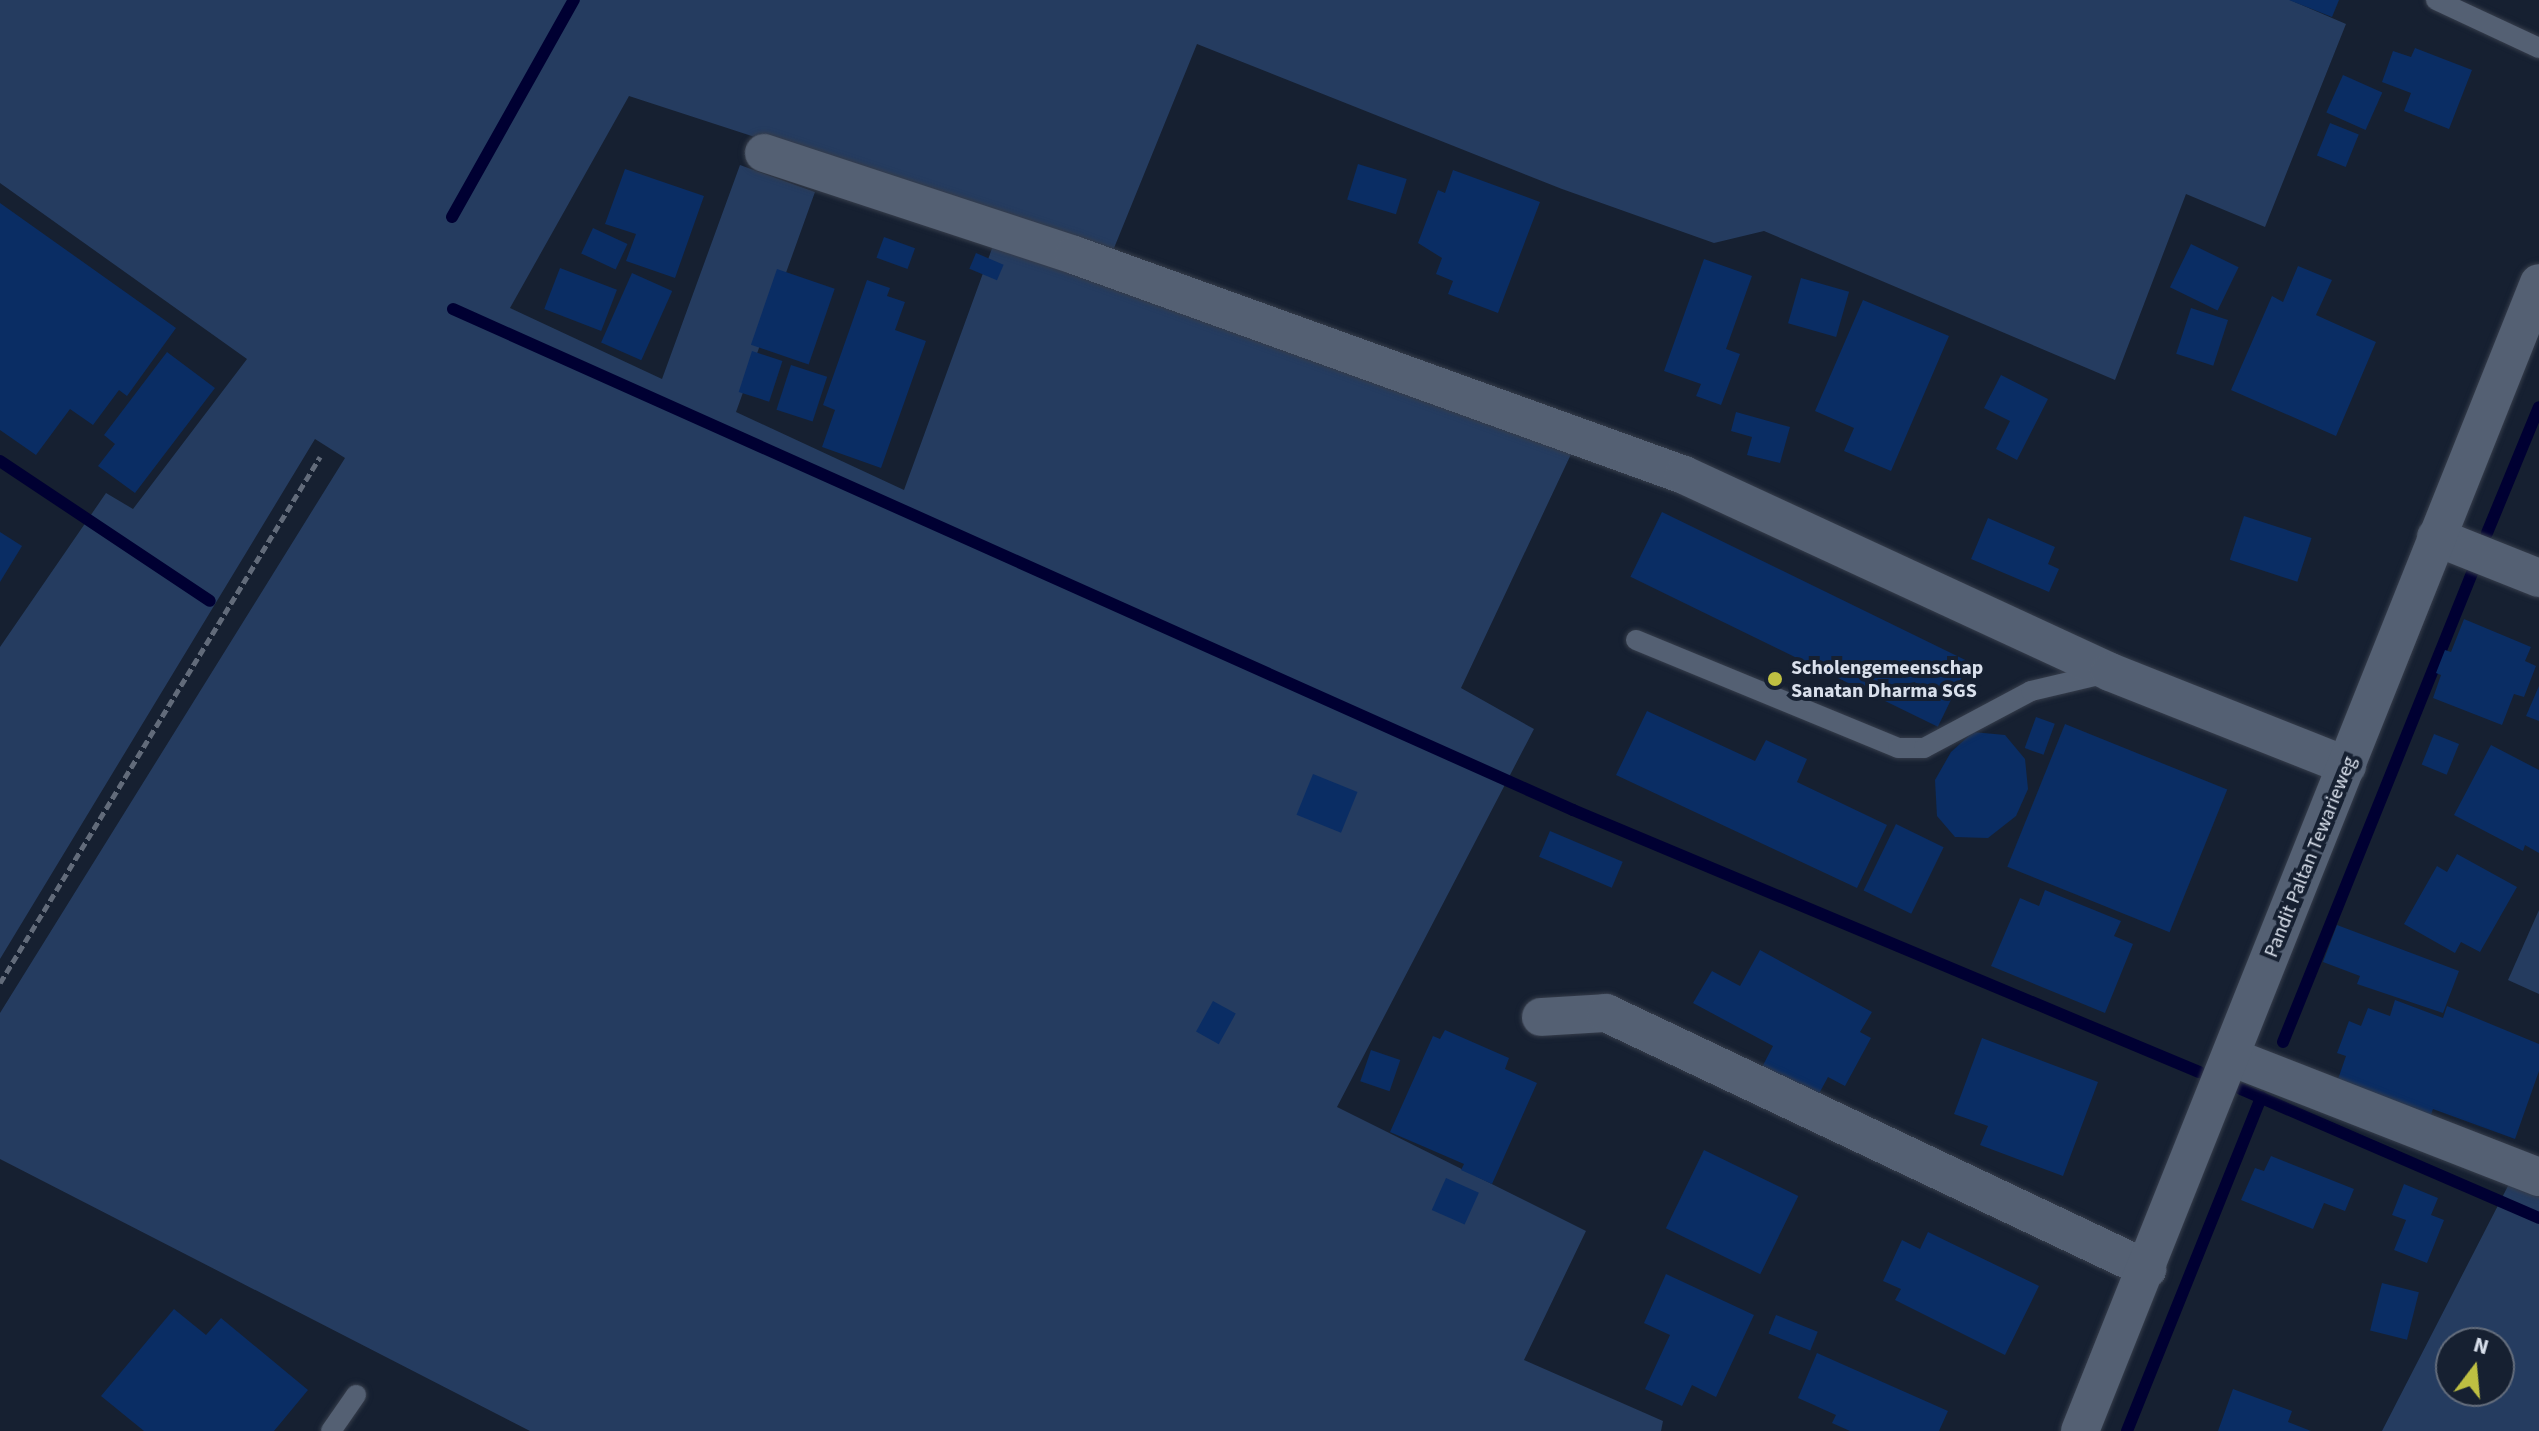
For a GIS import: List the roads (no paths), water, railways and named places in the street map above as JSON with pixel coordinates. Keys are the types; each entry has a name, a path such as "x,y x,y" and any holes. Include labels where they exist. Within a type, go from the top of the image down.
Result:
{"street":[{"path":"764,153 1074,255 1684,475 2110,672 2347,766"},
{"name":"Pandit Paltan Tewarieweg","path":"2080,1431 2539,283"},
{"path":"2436,537 2539,578"},
{"path":"1541,1017 1606,1013 2147,1269"},
{"path":"2231,1057 2539,1177"}],"lane":[{"path":"2436,0 2539,48"},
{"path":"1636,640 1898,748 1924,748 1957,734 2031,691 2110,672"},
{"path":"331,1431 356,1395"}],"waterway":[{"path":"452,217 574,0"},
{"path":"453,309 1573,810 2199,1072"},
{"path":"2487,533 2539,407"},
{"path":"0,461 210,601"},
{"path":"2283,1042 2476,563"},
{"path":"2241,1089 2539,1218"},
{"path":"2127,1431 2261,1097"}],"place":[{"name":"Scholengemeenschap Sanatan Dharma SGS","path":"1775,679"}]}
